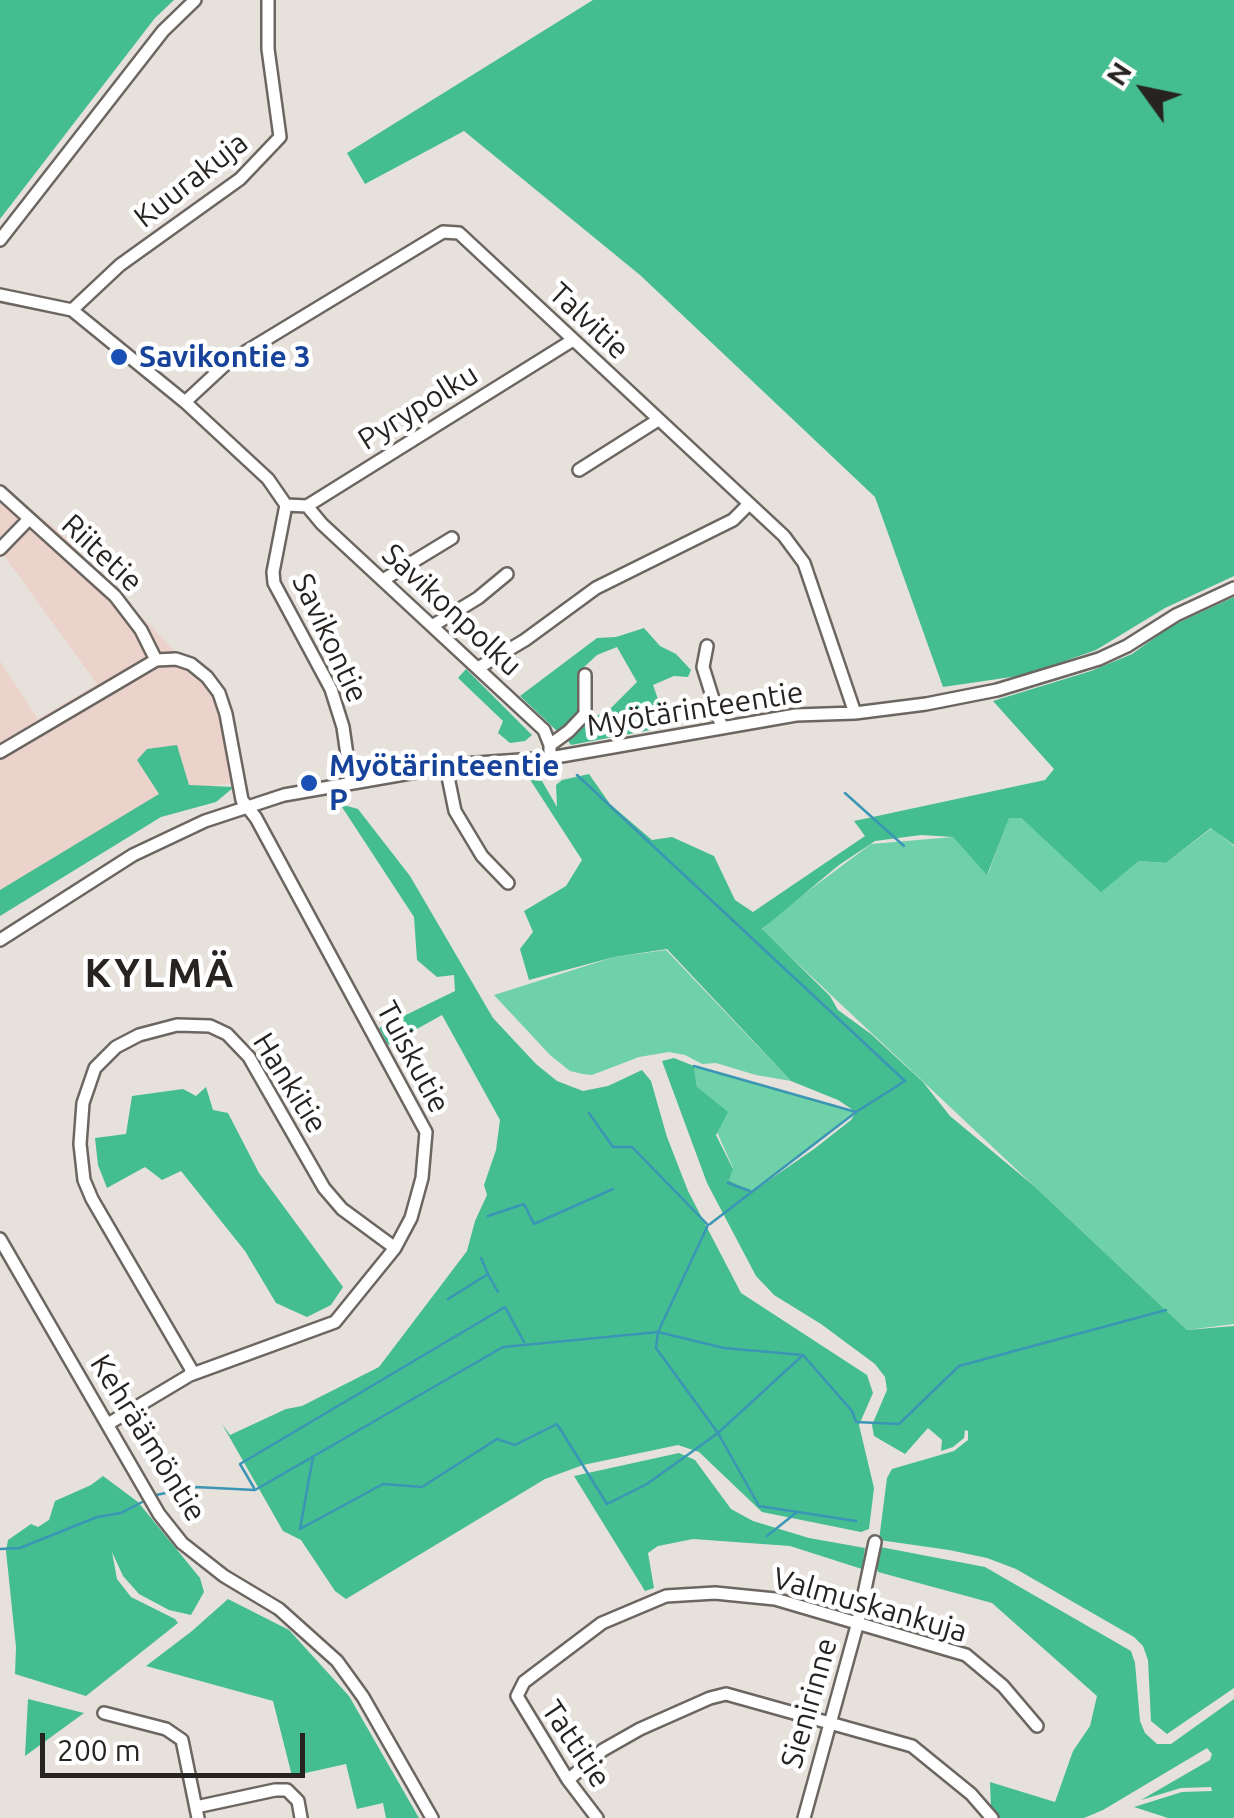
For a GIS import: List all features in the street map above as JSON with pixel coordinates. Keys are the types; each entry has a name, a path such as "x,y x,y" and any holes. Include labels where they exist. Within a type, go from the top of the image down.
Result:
{"street":[{"path":"0,240 163,32 196,0"},
{"name":"Kuurakuja","path":"72,310 120,265 240,179 280,137 268,49 268,0"},
{"name":"Talvitie","path":"185,402 215,371 444,232 459,233 784,536 804,563 855,713"},
{"path":"0,295 72,310 185,402 268,479 286,506 307,506"},
{"name":"Pyrypolku","path":"307,506 573,340"},
{"path":"579,470 658,420"},
{"name":"Riitetie","path":"0,492 128,610 156,660"},
{"path":"478,668 583,596 734,520 748,505"},
{"name":"Savikontie","path":"286,506 274,583 332,689 344,727 351,782"},
{"name":"Savikonpolku","path":"307,506 544,730 550,751"},
{"path":"0,549 30,519"},
{"path":"383,580 452,538"},
{"path":"432,626 478,598 507,574"},
{"name":"Myötärinteentie","path":"0,940 133,854 205,821 284,795 550,751 796,715 926,704 997,690 1127,646 1176,615 1234,588"},
{"path":"707,646 703,666 722,728"},
{"name":"Tuiskutie","path":"108,1424 190,1375 335,1322 395,1248 411,1218 422,1178 426,1132 242,800 219,694 192,664 176,659 156,660"},
{"path":"0,752 156,660"},
{"path":"550,751 585,714 585,676"},
{"path":"446,767 455,811 482,856 508,883"},
{"name":"Hankitie","path":"190,1375 191,1369 84,1180 80,1134 86,1091 96,1068 116,1048 139,1034 176,1025 210,1026 227,1034 249,1057 324,1188 342,1209 395,1248"},
{"name":"Kehräämöntie","path":"0,1239 149,1498 182,1543 224,1576 279,1609 337,1662 363,1698 432,1818"},
{"name":"Sienirinne","path":"804,1818 858,1622 874,1542"},
{"name":"Valmuskankuja","path":"517,1696 524,1682 602,1623 666,1596 716,1593 775,1599 966,1654 1004,1686 1037,1726"},
{"path":"568,1780 603,1750 640,1729 726,1694 912,1746 971,1794 992,1818"},
{"name":"Tattitie","path":"517,1696 568,1780 597,1818"},
{"path":"104,1713 166,1729 182,1740 198,1812 287,1790 298,1800 301,1818"}],"shaded area":[{"path":"0,486 58,530 230,708 244,781 168,792 0,900 0,661 38,719 97,684 3,554 0,556"}],"green space":[{"path":"0,0 174,0 155,18 0,219"},
{"path":"593,0 1234,0 1234,576 1165,608 1096,650 1025,675 943,687 875,497 640,275 464,131 365,184 347,153"},
{"path":"1234,597 1234,845 1211,828 1166,863 1139,861 1101,892 1021,818 1009,818 987,875 953,837 921,835 875,841 839,865 762,929 830,996 838,1010 871,1034 923,1082 950,1116 1034,1186 1187,1330 1234,1326 1234,1688 1167,1734 1151,1721 1148,1660 1143,1646 1134,1637 1016,1569 987,1558 879,1540 887,1478 892,1469 954,1451 968,1440 968,1431 953,1447 941,1451 942,1440 928,1428 905,1454 874,1436 872,1425 887,1390 885,1377 875,1364 774,1295 756,1276 707,1183 662,1061 674,1058 694,1066 697,1087 728,1112 716,1135 733,1169 729,1180 752,1192 814,1149 856,1112 838,1100 791,1081 667,949 614,957 529,980 520,949 533,932 524,911 566,886 582,860 529,778 542,781 557,807 556,785 589,774 610,804 652,840 672,837 714,856 735,900 753,912 865,836 854,821 1045,780 1054,769 993,701 1132,654 1171,626"},
{"path":"644,628 691,670 688,677 674,676 653,685 660,705 661,728 571,745 566,738 587,718 606,713 637,682 617,647 597,655 581,670 579,712 557,731 520,696 597,638"},
{"path":"466,669 532,735 525,741 510,743 498,733 503,721 458,678"},
{"path":"177,745 189,785 234,787 216,802 161,817 0,916 0,890 159,794 137,760 147,749"},
{"path":"340,804 358,809 410,876 493,1018 536,1064 557,1081 583,1091 608,1086 642,1070 651,1081 688,1191 741,1293 867,1375 873,1393 859,1425 874,1488 869,1529 861,1532 762,1512 699,1452 678,1445 583,1465 545,1479 346,1599 335,1591 301,1540 283,1531 222,1424 230,1435 286,1409 302,1406 379,1367 467,1251 487,1195 484,1185 496,1150 500,1120 442,1015 388,1045 379,1028 455,991 454,975 437,977 417,960 414,917"},
{"path":"1009,817 1021,818 1101,891 1139,861 1166,863 1212,828 1234,846 1234,1324 1187,1330 762,930 776,915 871,844 953,837 988,874"},
{"path":"666,950 791,1081 716,1063 702,1064 669,1052 639,1057 592,1075 570,1071 494,995 614,957"},
{"path":"694,1066 854,1112 752,1192 729,1180 733,1168 697,1087"},
{"path":"206,1087 213,1110 228,1113 259,1173 343,1287 331,1305 307,1317 276,1303 245,1251 181,1171 162,1180 145,1167 107,1188 98,1165 95,1138 126,1134 132,1096 183,1089 196,1096"},
{"path":"679,1453 695,1460 731,1509 753,1521 809,1538 865,1548 862,1569 790,1546 693,1539 658,1546 648,1553 654,1588 645,1591 574,1476"},
{"path":"103,1476 138,1502 200,1578 204,1592 191,1615 169,1610 139,1594 123,1576 112,1552 117,1579 131,1597 178,1623 86,1696 15,1674 6,1551 8,1540 31,1524 38,1527 49,1520 55,1501"},
{"path":"875,1546 985,1567 1131,1651 1140,1721 1145,1733 1157,1744 1171,1744 1234,1699 1234,1818 1168,1818 1134,1807 1182,1792 1212,1791 1211,1787 1181,1788 1141,1800 1210,1760 1212,1754 1207,1748 1084,1818 999,1818 991,1808 990,1782 1055,1802 1073,1751 1090,1726 1097,1696 992,1603 878,1572"},
{"path":"228,1599 289,1630 349,1696 419,1818 386,1818 383,1803 357,1809 346,1764 292,1776 273,1701 146,1666"},
{"path":"28,1699 84,1713 25,1756"}],"waterway":[{"path":"577,775 905,1081 856,1112"},
{"path":"845,793 904,846"},
{"path":"694,1066 856,1112 710,1224"},
{"path":"589,1113 613,1147 632,1147 708,1225 658,1332 656,1348 718,1433 759,1506 856,1521"},
{"path":"728,1183 750,1191"},
{"path":"488,1216 524,1204 534,1224 613,1189"},
{"path":"448,1299 488,1274 481,1258"},
{"path":"489,1276 498,1292"},
{"path":"254,1488 240,1464 505,1307 524,1342"},
{"path":"156,1495 195,1487 255,1490 503,1347 658,1332 724,1348 803,1355 852,1411 856,1422 899,1424 959,1366 1166,1310"},
{"path":"313,1457 300,1529 383,1484 422,1487 497,1439 515,1445 557,1424 607,1504 647,1484 718,1433 803,1355"},
{"path":"0,1549 20,1548 97,1517 121,1513 144,1501"},
{"path":"767,1536 797,1512"}],"place":[{"name":"Savikontie 3","path":"119,357"},
{"name":"Myötärinteentie P","path":"309,783"}],"district":[{"name":"KYLMÄ","path":"160,974"}]}
